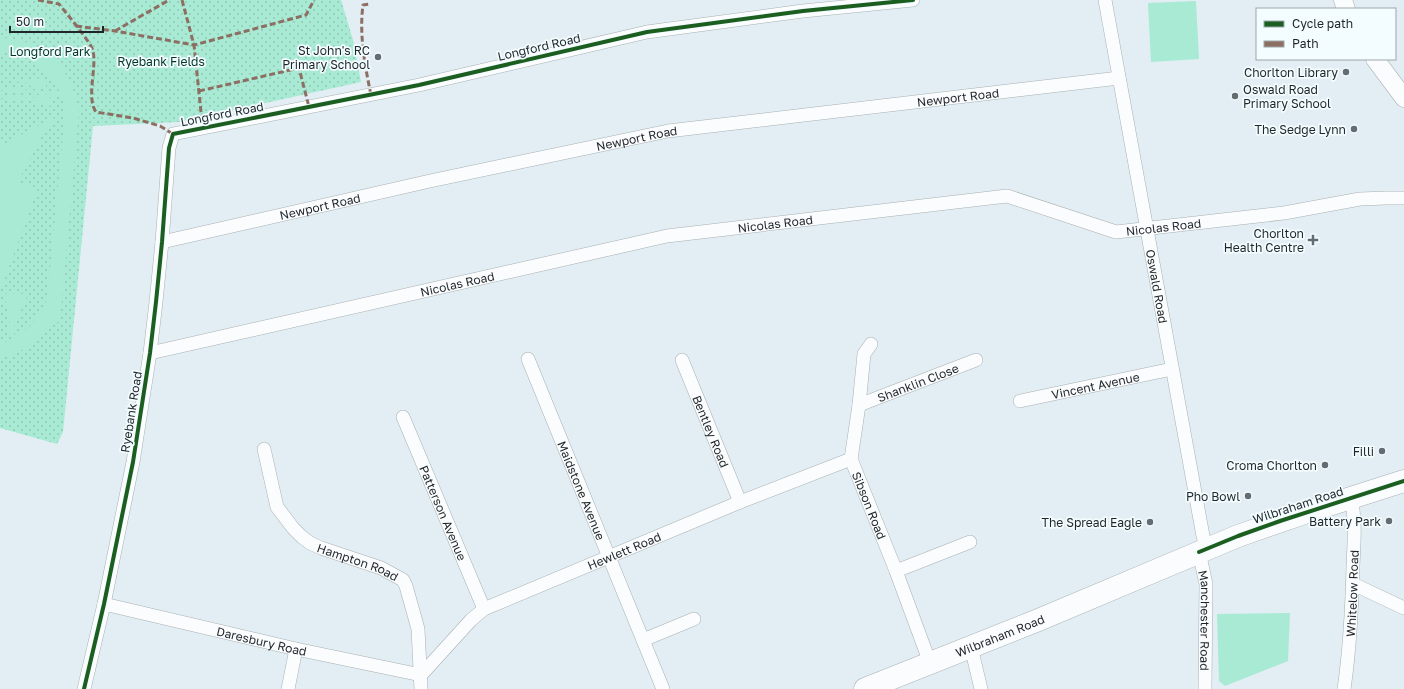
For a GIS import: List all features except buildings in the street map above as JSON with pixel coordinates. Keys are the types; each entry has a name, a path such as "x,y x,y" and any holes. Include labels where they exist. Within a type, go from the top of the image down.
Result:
{"highway":[{"name":"Wilbraham Road","path":"865,689 971,647 1245,533 1404,481"}],"main road":[{"path":"1376,60 1404,98"}],"street":[{"name":"Longford Road","path":"173,134 418,85 647,32 803,6 913,0"},
{"name":"Oswald Road","path":"1105,0 1203,536 1203,551"},
{"name":"Newport Road","path":"162,242 430,181 668,131 1119,78"},
{"name":"Ryebank Road","path":"84,689 104,604 134,462 150,353 162,242 169,148 173,134"},
{"name":"Nicolas Road","path":"150,353 682,234 1007,196 1116,232 1284,213 1360,199 1404,198"},
{"name":"Sibson Road","path":"871,344 864,354 859,405 851,459 896,571 930,663"},
{"name":"Maidstone Avenue","path":"528,359 663,689"},
{"name":"Bentley Road","path":"682,360 740,502"},
{"name":"Shanklin Close","path":"859,405 976,360"},
{"name":"Vincent Avenue","path":"1020,401 1172,369"},
{"name":"Patterson Avenue","path":"403,417 484,609"},
{"name":"Hampton Road","path":"264,449 277,506 293,528 302,537 321,548 381,568 403,580 418,629 421,689"},
{"name":"Hewlett Road","path":"421,675 471,620 484,609 740,502 851,459"},
{"name":"Whitelow Road","path":"1344,689 1349,656 1355,518 1351,498"},
{"path":"896,571 970,542"},
{"name":"Manchester Road","path":"1203,551 1206,584 1205,689"},
{"path":"1352,584 1404,608"},
{"name":"Daresbury Road","path":"104,604 296,649 421,675"},
{"path":"643,640 694,619"},
{"path":"971,647 981,689"},
{"path":"288,689 296,649"}],"green space":[{"path":"0,0 341,0 353,40 361,82 179,122 93,126 63,432 57,444 0,428"},
{"path":"1196,1 1199,59 1151,62 1148,3"},
{"path":"0,38 16,39 30,44 43,50 54,59 63,70 70,83 76,97 79,112 60,322 52,322 36,340 23,350 16,354 0,358 0,344 16,337 29,327 40,314 47,299 65,114 63,101 52,79 44,70 24,57 0,52"},
{"path":"0,78 31,81 31,78 46,79 46,88 30,86 30,83 0,80"},
{"path":"0,87 59,93 59,96 0,90"},
{"path":"0,95 53,98 52,106 34,104 34,101 0,98"},
{"path":"50,115 55,119 50,124 49,123 18,182 38,188 0,292 0,146 47,121 46,119"},
{"path":"10,293 27,296 13,330 15,330 14,335 8,334 9,329 11,329 4,294"},
{"path":"1290,613 1288,661 1225,686 1219,681 1217,614"}],"marked path":[{"path":"38,0 59,4 91,47 94,58 92,99 96,112 133,118 160,126 173,134"},
{"path":"115,31 169,0"},
{"path":"182,0 194,45 201,112 205,128"},
{"path":"76,26 115,31 194,45 306,15 314,0"},
{"path":"371,4 363,5 362,39 371,95"},
{"path":"199,91 299,68 309,107"}],"cycle path":[{"path":"84,689 104,604 133,462 150,353 162,242 169,148 173,134 419,85 647,32 803,11 913,0"},
{"path":"1199,552 1280,521 1404,481"}],"place":[{"name":"St John's RC Primary School","path":"378,57"},
{"name":"Chorlton Library","path":"1346,72"},
{"name":"Oswald Road Primary School","path":"1235,96"},
{"name":"The Sedge Lynn","path":"1354,129"},
{"name":"Chorlton Health Centre","path":"1313,240"},
{"name":"Filli","path":"1382,451"},
{"name":"Croma Chorlton","path":"1325,465"},
{"name":"Pho Bowl","path":"1248,496"},
{"name":"Battery Park","path":"1389,521"},
{"name":"The Spread Eagle","path":"1150,522"}],"park label":[{"name":"Longford Park","path":"50,51"},
{"name":"Ryebank Fields","path":"161,61"}]}
